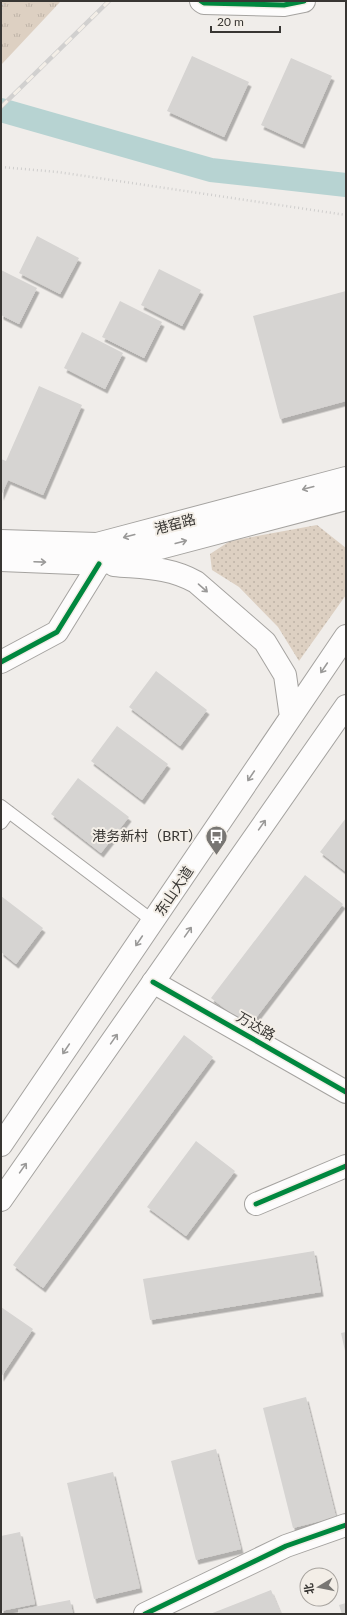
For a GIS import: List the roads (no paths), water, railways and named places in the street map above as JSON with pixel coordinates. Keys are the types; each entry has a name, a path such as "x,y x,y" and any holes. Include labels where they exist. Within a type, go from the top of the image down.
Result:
{"main road":[{"path":"201,1 204,3 284,5 304,1"},
{"name":"港窑路","path":"1,540 97,544 346,478"},
{"name":"港窑路","path":"1,560 99,564 346,499"},
{"path":"1,662 57,632 99,564 164,570 182,574 196,582 265,642 285,675 291,717"},
{"name":"东山大道","path":"1,1145 346,636"},
{"path":"1,1200 346,706"},
{"name":"万达路","path":"153,982 346,1092"},
{"path":"256,1204 346,1166"},
{"path":"145,1614 286,1546 346,1525"}],"lane":[{"path":"1,823 5,809 153,921"}],"waterway":[{"path":"1,110 211,170 346,185"}],"railway":[{"path":"1,107 109,1"}],"place":[{"name":"港务新村（BRT）","path":"217,856"}]}
